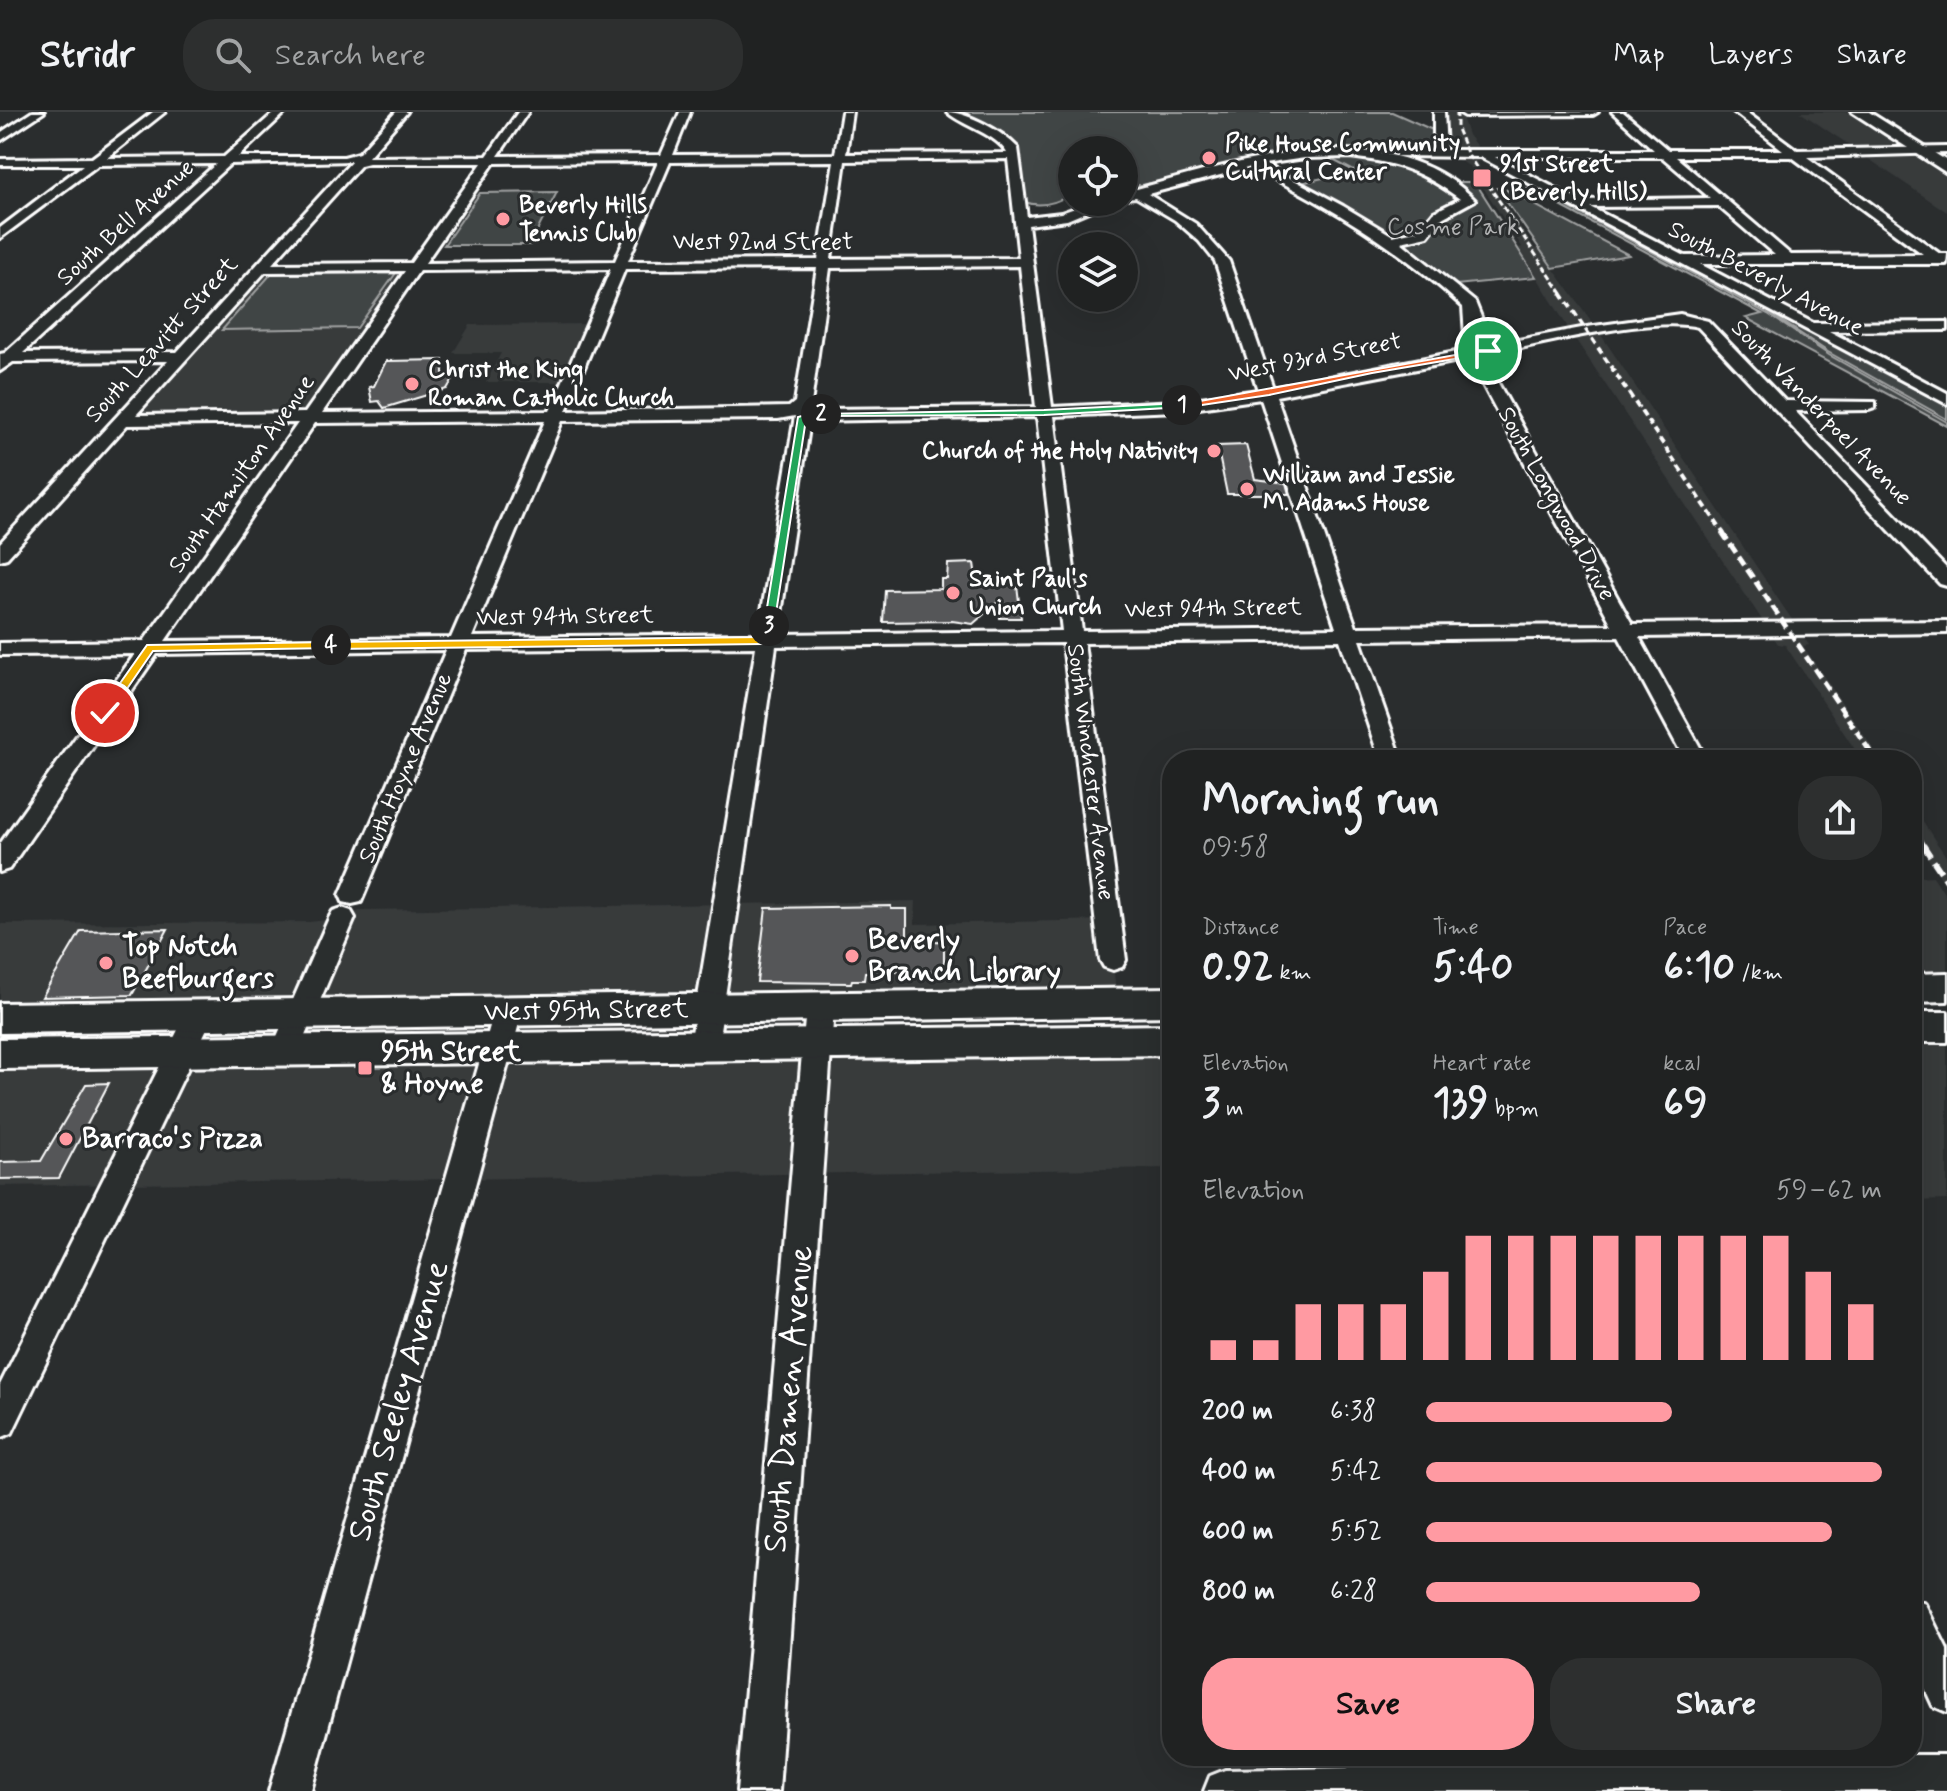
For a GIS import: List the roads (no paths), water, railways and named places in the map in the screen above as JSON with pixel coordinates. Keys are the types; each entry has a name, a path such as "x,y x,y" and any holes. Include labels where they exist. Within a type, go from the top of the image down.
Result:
{"main road":[{"path":"1859,112 1947,168"},
{"path":"1922,988 1947,987"},
{"name":"West 95th Street","path":"0,1018 1162,1002"},
{"path":"1922,1027 1947,1027"},
{"name":"West 95th Street","path":"0,1054 1162,1040"}],"street":[{"path":"0,138 39,112"},
{"path":"0,234 160,112"},
{"name":"South Bell Avenue","path":"3,361 281,112"},
{"name":"South Leavitt Street","path":"0,554 402,112"},
{"name":"South Hamilton Avenue","path":"0,863 523,112"},
{"name":"South Hoyne Avenue","path":"285,1050 558,416 685,112"},
{"path":"704,1045 767,640 798,414 803,404 847,112"},
{"path":"0,162 1013,156 1012,148 998,137 952,112"},
{"path":"1433,154 1439,112"},
{"path":"1465,113 1593,112"},
{"path":"1617,112 1787,259"},
{"path":"1739,112 1943,261"},
{"path":"1138,191 1252,163 1345,154 1398,156 1415,160 1433,154 1947,150"},
{"name":"South Beverly Avenue","path":"1479,155 1947,399"},
{"name":"South Winchester Avenue","path":"1013,156 1113,960"},
{"path":"1393,240 1423,233 1438,215 1469,203 1441,177 1398,156"},
{"name":"South Longwood Drive","path":"1252,163 1333,203 1393,240 1470,305 1475,316 1474,354 1690,750"},
{"path":"1138,198 1172,214 1217,252 1269,393 1388,750"},
{"path":"1576,203 1721,202"},
{"path":"1020,215 1058,203"},
{"path":"1020,215 1066,216"},
{"path":"1684,260 1943,261"},
{"name":"West 92nd Street","path":"261,268 1026,262"},
{"name":"West 93rd Street","path":"122,420 1044,412 1178,406 1269,393 1581,331 1668,318 1690,318"},
{"name":"South Vanderpoel Avenue","path":"1690,318 1703,324 1947,580"},
{"path":"1811,327 1947,326"},
{"path":"3,361 181,356"},
{"path":"1783,406 1869,405"},
{"name":"West 94th Street","path":"0,649 1947,627"},
{"name":"South Damen Avenue","path":"758,1791 820,1008"},
{"name":"South Seeley Avenue","path":"290,1791 508,1012"},
{"path":"0,1421 199,1016"},
{"path":"1922,1638 1947,1692"},
{"path":"1225,1791 1371,1778 1947,1775"}],"railway":[{"path":"1457,112 1457,129 1468,155 1563,295"},
{"path":"1561,293 1724,534"},
{"path":"1722,532 1869,750"},
{"path":"1923,845 1947,881"}],"place":[{"name":"Pike House Community Cultural Center","path":"1209,158"},
{"name":"91st Street (Beverly Hills)","path":"1482,178"},
{"name":"Beverly Hills Tennis Club","path":"503,219"},
{"name":"Christ the King Roman Catholic Church","path":"412,384"},
{"name":"Church of the Holy Nativity","path":"1214,451"},
{"name":"William and Jessie M. Adams House","path":"1247,489"},
{"name":"Saint Paul's Union Church","path":"953,593"},
{"name":"Beverly Branch Library","path":"852,956"},
{"name":"Top Notch Beefburgers","path":"106,963"},
{"name":"95th Street & Hoyne","path":"365,1068"},
{"name":"Barraco's Pizza","path":"66,1139"}],"park label":[{"name":"Cosme Park","path":"1453,227"}]}
